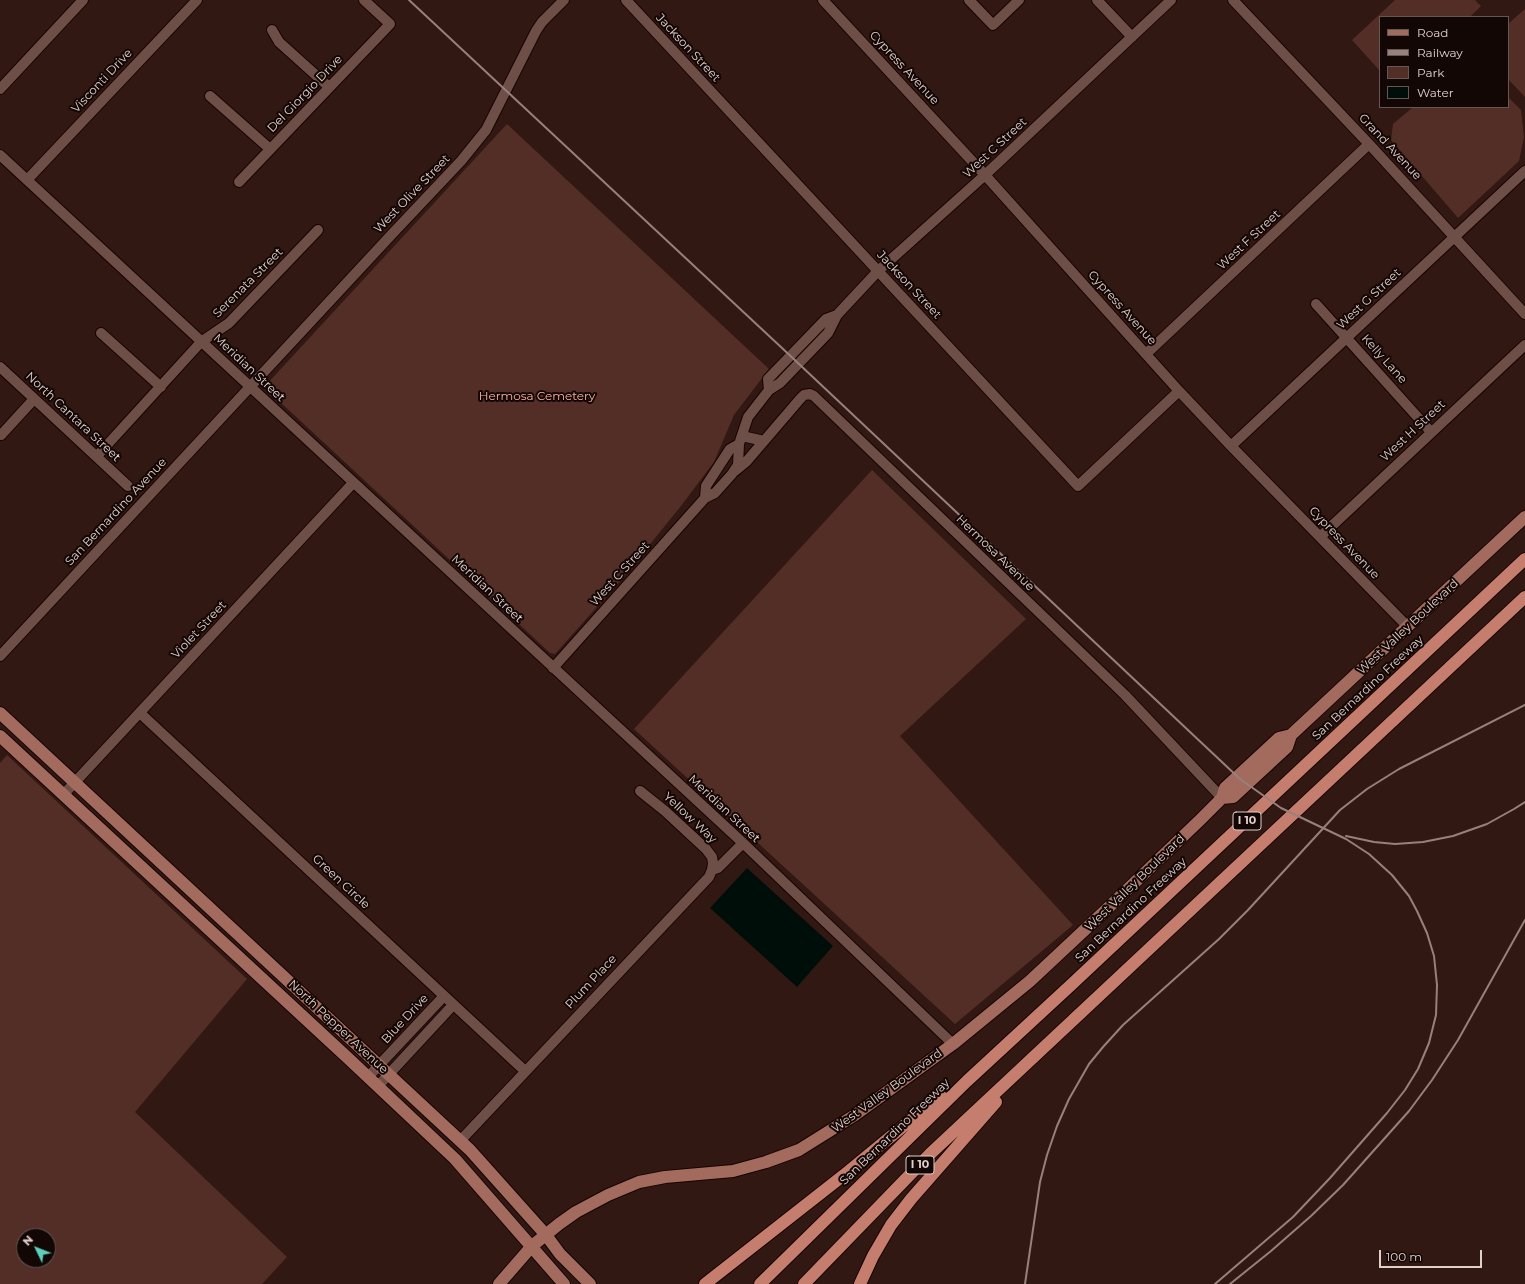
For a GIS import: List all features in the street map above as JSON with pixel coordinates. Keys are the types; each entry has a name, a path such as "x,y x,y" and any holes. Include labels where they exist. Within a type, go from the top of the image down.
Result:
{"highway":[{"name":"San Bernardino Freeway","path":"760,1284 967,1081 1084,974 1525,559"},
{"name":"I 10","path":"804,1284 930,1154 1525,596"},
{"path":"1513,608 1525,601"},
{"path":"860,1284 873,1256 891,1225 1040,1051"},
{"path":"705,1284 849,1171 928,1106 967,1081"}],"main road":[{"name":"West Valley Boulevard","path":"499,1284 532,1246 576,1212 608,1195 639,1182 665,1177 733,1171 766,1162 799,1150 855,1115 953,1044 1052,961 1222,798 1233,797 1287,747 1291,735 1525,517"},
{"name":"North Pepper Avenue","path":"0,713 478,1158 546,1235 559,1252 590,1284"},
{"name":"North Pepper Avenue","path":"0,736 378,1086 463,1167 564,1284"},
{"path":"398,1105 402,1103 421,1114 432,1115"}],"street":[{"path":"0,89 84,0"},
{"name":"Visconti Drive","path":"27,180 197,0"},
{"name":"Del Giorgio Drive","path":"239,182 390,24 364,0"},
{"name":"West Olive Street","path":"250,386 462,161 486,130 536,30 564,0"},
{"name":"Jackson Street","path":"626,0 1078,486 1180,391"},
{"name":"Cypress Avenue","path":"823,0 985,175 1231,446 1408,627"},
{"path":"968,0 993,25 1019,0"},
{"path":"1097,0 1132,37"},
{"name":"West C Street","path":"553,668 705,498 715,493 732,474 738,465 741,440 748,417 768,390 780,384 828,332 837,315 878,271 985,175 1171,0"},
{"name":"Grand Avenue","path":"1234,0 1370,144 1525,314"},
{"path":"272,30 279,42 329,87"},
{"path":"210,96 270,149"},
{"name":"West F Street","path":"1146,354 1370,144"},
{"name":"Meridian Street","path":"0,155 742,843 953,1044"},
{"name":"West G Street","path":"1231,446 1525,171"},
{"name":"Serenata Street","path":"97,456 201,342 229,323 318,230"},
{"name":"Kelly Lane","path":"1316,304 1431,432"},
{"path":"101,333 161,387"},
{"name":"West H Street","path":"1320,537 1525,345"},
{"name":"North Cantara Street","path":"0,367 128,486"},
{"name":"San Bernardino Avenue","path":"0,656 250,386"},
{"name":"Hermosa Avenue","path":"764,441 800,398 804,395 810,394 814,396 1125,695 1222,798"},
{"path":"1,435 34,399"},
{"path":"741,440 764,441"},
{"name":"West C Street","path":"705,498 706,486 730,449 741,440"},
{"path":"732,474 746,462 764,441"},
{"name":"Violet Street","path":"64,794 353,483"},
{"name":"Green Circle","path":"140,712 525,1071"},
{"name":"Yellow Way","path":"640,791 665,811 706,849 712,858 712,870"},
{"name":"Plum Place","path":"460,1141 704,882 712,870 718,868 742,843"},
{"name":"Blue Drive","path":"368,1077 444,996"},
{"path":"378,1086 453,1005"}],"green space":[{"path":"1395,0 1475,0 1481,6 1471,16 1379,16 1379,70 1352,40"},
{"path":"1525,9 1525,97 1509,80 1509,23"},
{"path":"1509,98 1521,110 1524,137 1519,161 1458,218 1391,140 1393,124 1412,108 1509,108"},
{"name":"Hermosa Cemetery","path":"507,124 769,369 734,415 714,462 681,506 621,580 555,654 550,653 265,388 265,386"},
{"path":"872,470 1026,619 900,736 1073,925 955,1024 634,729"},
{"path":"7,755 247,979 135,1112 287,1257 262,1284 0,1284 0,763"}],"water":[{"path":"747,868 833,946 797,987 710,908"}],"railway":[{"path":"409,0 782,348 1240,779 1281,808 1346,839 1369,854 1392,875 1409,896 1427,933 1434,956 1437,985 1436,1015 1429,1043 1418,1069 1405,1090 1387,1113 1330,1178 1293,1217 1215,1284"},
{"path":"1025,1284 1040,1182 1047,1155 1057,1126 1069,1099 1089,1064 1103,1047 1123,1025 1219,939 1248,910 1340,810 1367,789 1399,769 1525,705"},
{"path":"1346,836 1374,842 1395,844 1423,842 1453,836 1487,824 1525,802"},
{"path":"1230,1284 1311,1216 1343,1185 1409,1111 1432,1080 1458,1040 1525,920"}]}
